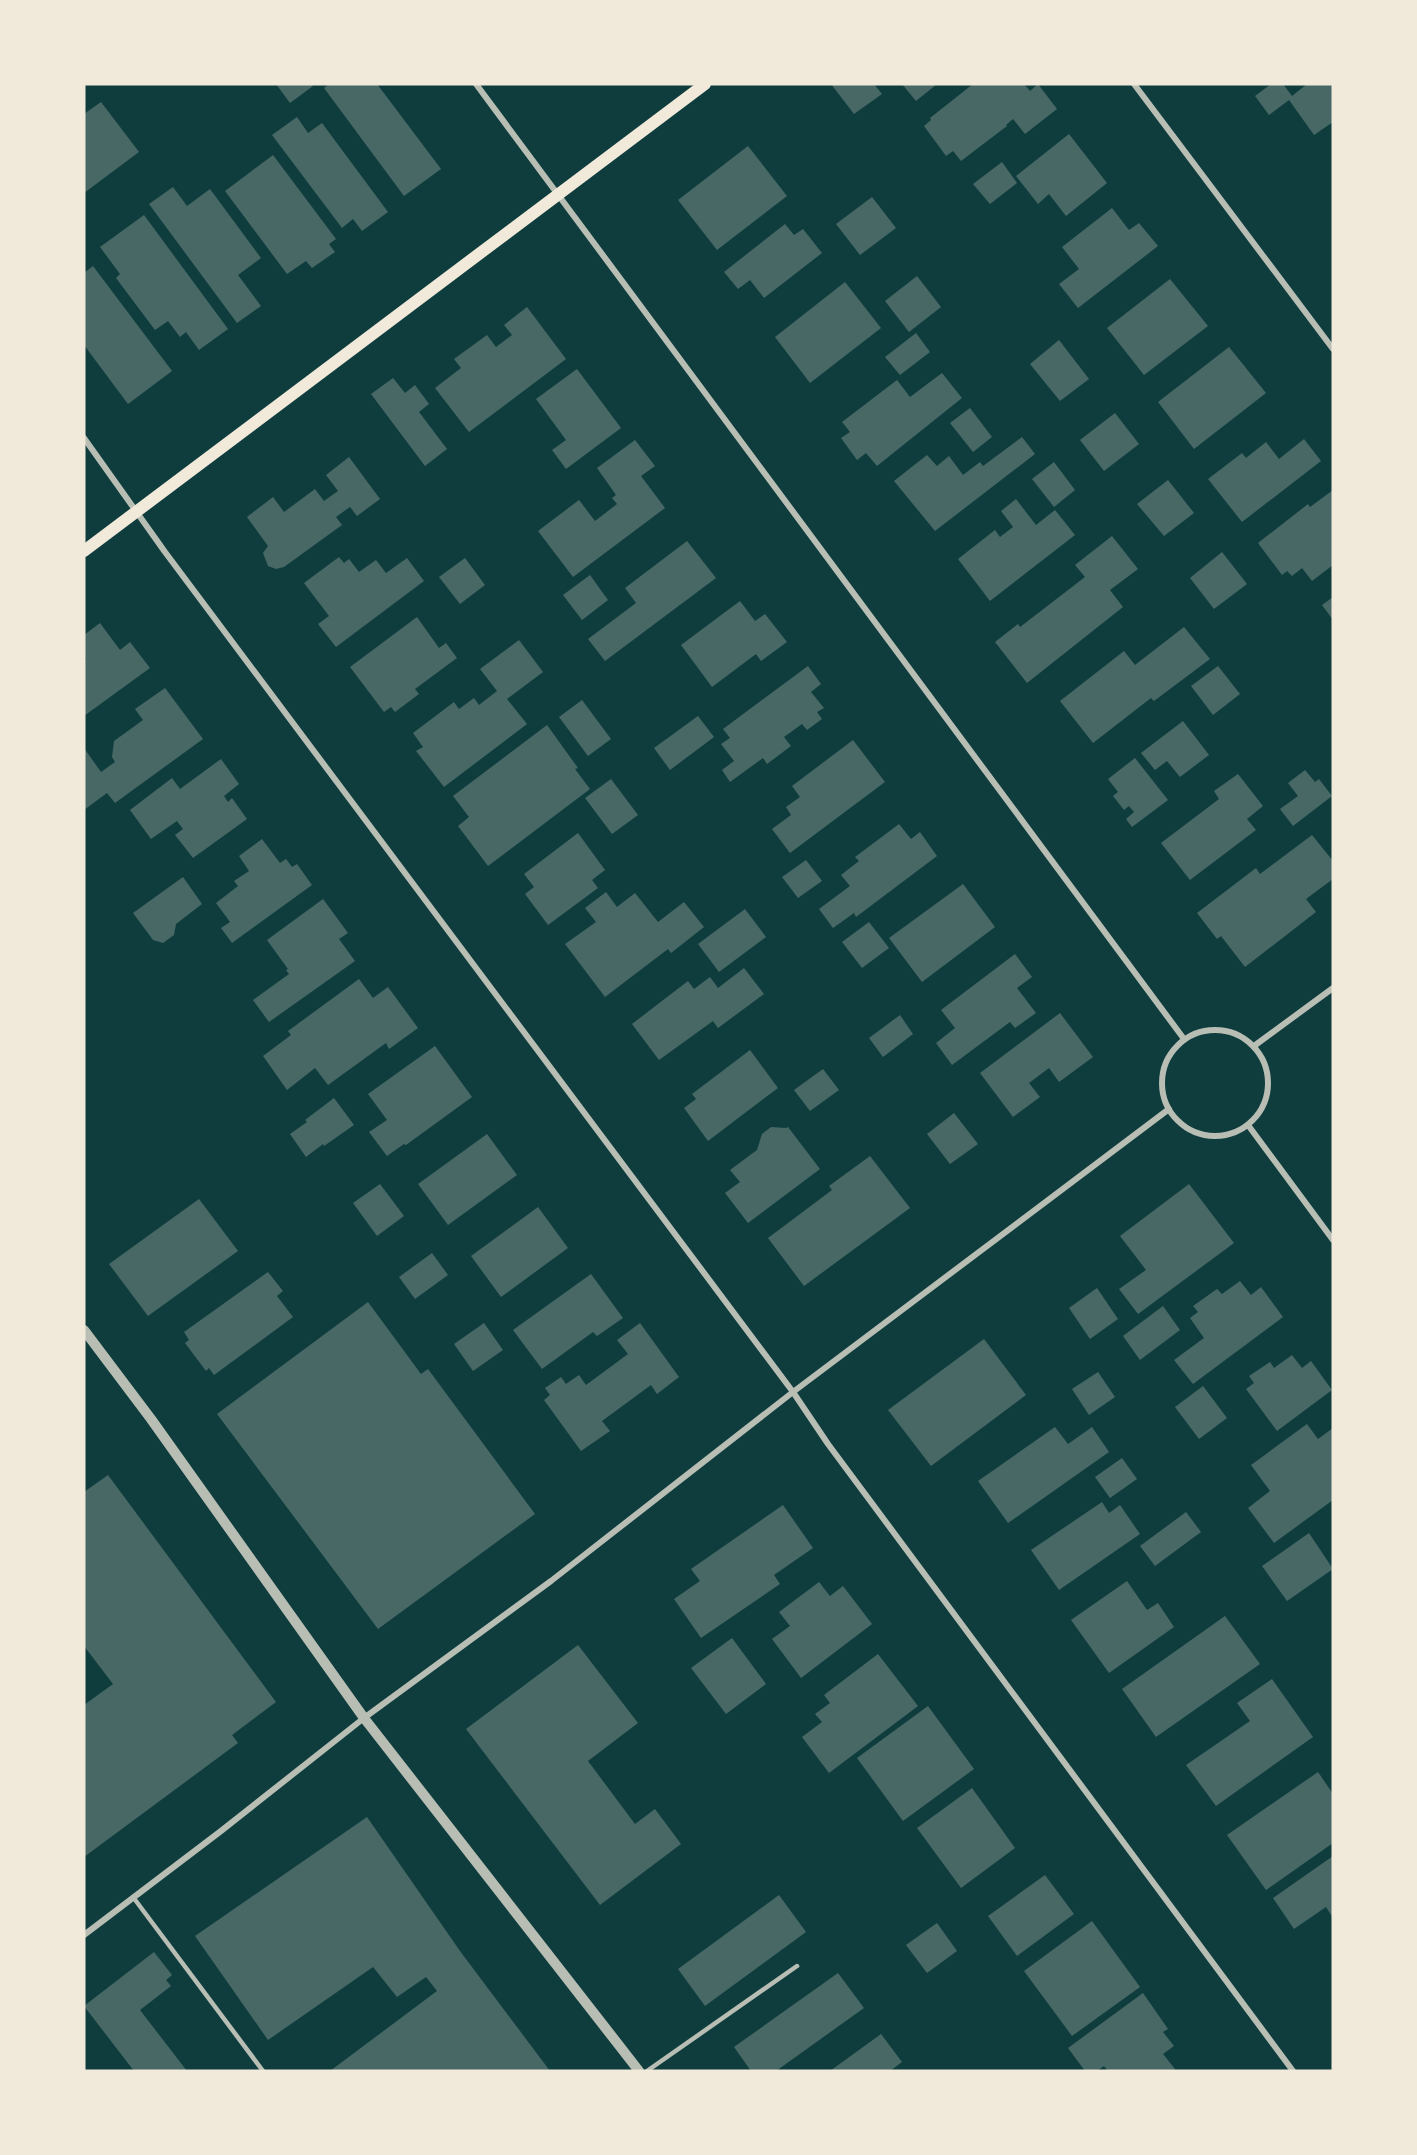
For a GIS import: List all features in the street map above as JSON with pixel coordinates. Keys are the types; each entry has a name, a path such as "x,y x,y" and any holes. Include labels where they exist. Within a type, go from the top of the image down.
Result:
{"main road":[{"path":"84,551 705,84"}],"street":[{"path":"476,84 1184,1039"},
{"path":"1134,84 1333,349"},
{"path":"84,438 793,1392 828,1444 1293,2071"},
{"path":"1254,1046 1333,988"},
{"path":"1220,1030 1239,1035 1254,1046 1264,1061 1268,1078 1267,1096 1260,1111 1248,1125 1232,1133 1214,1135 1196,1132 1180,1123 1169,1109 1162,1091 1163,1071 1171,1054 1184,1039 1201,1031 1220,1030"},
{"path":"84,1935 364,1718 551,1581 793,1392 1169,1109"},
{"path":"1248,1125 1333,1239"},
{"path":"84,1330 151,1419 364,1718 639,2071"}],"lane":[{"path":"134,1897 263,2071"},
{"path":"646,2071 796,1966"}],"building":[{"path":"276,84 311,84 313,86 290,103"},
{"path":"329,84 377,84 441,169 404,196 324,88"},
{"path":"831,84 874,84 882,94 854,114"},
{"path":"902,84 937,84 916,101"},
{"path":"973,84 1024,84 1030,91 1038,84 1057,109 1025,134 1013,119 961,161 953,151 946,156 924,126 931,120 930,118"},
{"path":"1271,84 1283,84 1292,96 1307,84 1333,84 1333,122 1314,135 1289,100 1269,115 1255,96"},
{"path":"101,102 139,152 84,193 84,114"},
{"path":"297,117 308,133 322,123 388,212 362,231 353,219 342,228 272,135"},
{"path":"1069,134 1107,183 1066,216 1049,194 1038,204 1016,176"},
{"path":"748,146 787,196 717,250 678,200"},
{"path":"273,155 336,239 329,244 335,252 312,268 306,261 287,274 225,191"},
{"path":"1002,162 1017,183 990,204 973,184"},
{"path":"173,187 187,206 210,189 261,258 238,275 261,306 237,323 149,204"},
{"path":"872,197 896,228 860,255 836,224"},
{"path":"1112,208 1129,230 1139,223 1158,246 1078,308 1059,284 1079,269 1062,247"},
{"path":"144,215 228,329 199,350 186,332 180,337 168,321 155,330 116,278 120,274 100,247"},
{"path":"785,224 794,235 803,229 822,253 764,298 750,280 738,289 724,272"},
{"path":"93,266 172,371 128,404 84,345 84,273"},
{"path":"917,276 941,307 909,332 885,301"},
{"path":"1170,279 1208,326 1144,375 1107,328"},
{"path":"845,282 881,328 810,383 775,337"},
{"path":"527,307 566,359 469,432 435,388 461,368 454,359 487,335 496,347 512,335 504,325"},
{"path":"916,333 930,352 900,375 885,357"},
{"path":"1059,340 1089,379 1060,401 1030,364"},
{"path":"1229,347 1266,393 1194,449 1158,402"},
{"path":"577,369 621,428 566,469 552,450 566,440 536,399"},
{"path":"942,373 962,398 877,466 866,453 857,460 841,438 850,432 842,422 897,380 910,397"},
{"path":"393,378 405,393 415,385 429,404 419,412 447,449 425,466 371,394"},
{"path":"970,408 992,437 973,452 950,423"},
{"path":"1115,413 1139,444 1104,471 1080,440"},
{"path":"1022,437 1035,454 935,531 894,481 927,455 937,466 949,456 963,475 980,462 983,466"},
{"path":"1304,439 1321,461 1242,522 1208,479 1242,453 1246,458 1266,442 1279,459"},
{"path":"635,440 655,466 641,476 665,508 573,577 538,531 579,500 595,521 617,504 612,498 616,495 597,468"},
{"path":"349,457 380,499 357,516 350,507 336,517 342,525 284,567 276,569 268,566 263,553 268,546 247,517 273,497 284,512 315,489 324,501 338,491 326,475"},
{"path":"1054,462 1075,490 1054,507 1032,479"},
{"path":"1168,480 1194,513 1164,536 1137,504"},
{"path":"1333,490 1333,565 1312,581 1302,568 1292,576 1287,571 1282,575 1258,543 1308,504 1310,507"},
{"path":"1016,499 1036,525 1055,510 1075,535 990,601 958,559 995,530 1000,537 1013,527 1001,511"},
{"path":"1112,536 1138,569 1110,590 1123,607 1027,683 995,642 1018,624 1020,627 1085,577 1075,565"},
{"path":"687,541 716,578 605,661 588,639 636,603 625,588"},
{"path":"1222,552 1247,584 1214,609 1190,578"},
{"path":"339,557 344,563 349,559 359,572 376,560 386,573 407,558 424,581 336,647 318,624 329,616 304,583"},
{"path":"465,558 485,585 460,604 439,577"},
{"path":"590,575 608,600 582,620 563,595"},
{"path":"1333,597 1333,620 1322,605"},
{"path":"740,601 755,621 765,614 787,642 761,661 756,654 712,687 681,645"},
{"path":"417,617 439,648 446,643 457,658 415,689 419,694 395,712 391,707 384,712 350,667"},
{"path":"100,623 120,650 130,642 150,668 84,716 84,661 86,659 84,635"},
{"path":"1184,627 1210,659 1154,701 1151,698 1093,743 1060,701 1124,651 1135,665"},
{"path":"519,640 543,672 507,699 527,724 444,787 416,751 423,747 413,733 454,702 459,709 474,698 479,705 497,691 480,669"},
{"path":"808,666 821,684 811,692 824,708 817,712 822,719 807,730 802,724 784,737 791,746 767,764 763,758 730,782 722,770 734,761 721,744 730,738 723,729"},
{"path":"1218,666 1240,694 1213,715 1191,686"},
{"path":"165,688 203,739 115,803 107,793 84,810 84,748 101,772 115,762 112,757 114,741 143,720 135,709"},
{"path":"582,700 611,739 588,756 559,717"},
{"path":"698,716 714,737 670,770 654,748"},
{"path":"1183,721 1209,755 1180,777 1167,761 1155,770 1141,753"},
{"path":"547,725 590,789 488,866 458,826 469,817 453,796"},
{"path":"853,740 885,782 790,853 772,829 791,815 786,807 800,797 792,786"},
{"path":"1135,758 1168,800 1132,827 1126,819 1134,812 1129,806 1124,810 1113,796 1118,792 1108,779"},
{"path":"221,759 239,784 224,796 228,802 232,798 247,819 193,858 175,835 183,829 177,821 151,839 130,810 172,778 180,789"},
{"path":"1305,770 1315,782 1319,779 1332,796 1293,826 1280,809 1298,796 1288,783"},
{"path":"1238,774 1263,806 1247,819 1256,830 1190,880 1161,843 1219,799 1214,791"},
{"path":"611,779 638,815 612,834 585,798"},
{"path":"899,824 911,839 920,832 937,856 856,917 854,913 833,928 819,909 850,886 841,875 859,861 855,857"},
{"path":"578,833 605,870 592,880 598,888 548,925 525,894 534,887 524,874"},
{"path":"1312,835 1333,861 1333,879 1306,899 1316,912 1245,967 1221,936 1217,939 1197,913 1256,868 1260,874"},
{"path":"262,839 280,863 286,859 292,867 297,864 312,885 232,943 221,928 230,922 216,903 238,886 234,881 249,871 239,856"},
{"path":"806,860 822,881 798,898 782,877"},
{"path":"183,877 202,904 176,924 174,935 163,943 153,940 133,913"},
{"path":"963,884 995,927 922,982 889,938"},
{"path":"606,892 617,907 635,893 658,922 684,902 704,927 671,953 668,949 605,997 565,944 596,922 585,908"},
{"path":"323,899 348,933 339,939 355,961 269,1022 253,1000 289,974 286,970 288,969 267,940"},
{"path":"745,909 766,937 719,972 698,944"},
{"path":"869,922 889,948 862,968 842,942"},
{"path":"1015,954 1032,977 1017,988 1036,1013 1015,1028 1010,1022 952,1065 936,1043 955,1028 941,1010"},
{"path":"744,968 764,994 718,1028 713,1021 659,1060 632,1024 688,981 694,989 710,977 718,988"},
{"path":"359,979 373,998 388,987 418,1028 389,1049 386,1043 328,1085 315,1068 287,1090 263,1056 291,1035 288,1031"},
{"path":"1060,1013 1093,1057 1059,1082 1049,1068 1029,1083 1040,1097 1013,1117 980,1073"},
{"path":"900,1015 913,1034 883,1057 869,1038"},
{"path":"435,1046 472,1097 387,1156 369,1132 387,1120 368,1094"},
{"path":"750,1050 778,1088 708,1141 684,1108 696,1099 692,1094"},
{"path":"823,1069 839,1090 810,1111 794,1090"},
{"path":"334,1098 354,1125 306,1157 290,1134"},
{"path":"954,1113 978,1144 950,1164 927,1134"},
{"path":"771,1127 788,1127 820,1169 748,1223 725,1193 740,1182 730,1170 757,1150 762,1134"},
{"path":"487,1134 517,1175 448,1225 418,1184"},
{"path":"870,1156 910,1208 804,1286 768,1238 832,1190 829,1186"},
{"path":"380,1184 404,1216 377,1236 353,1203"},
{"path":"1189,1184 1234,1243 1138,1314 1119,1289 1146,1270 1120,1236"},
{"path":"199,1199 238,1251 148,1316 109,1264"},
{"path":"538,1207 568,1248 501,1297 471,1256"},
{"path":"432,1253 448,1275 415,1299 399,1277"},
{"path":"268,1272 283,1291 277,1296 293,1317 214,1375 209,1368 206,1371 185,1343 189,1340 184,1332"},
{"path":"591,1274 623,1318 597,1336 593,1332 542,1369 513,1330"},
{"path":"1240,1281 1251,1295 1261,1287 1283,1317 1193,1384 1174,1360 1204,1338 1190,1318 1198,1312 1193,1306 1217,1289 1222,1294"},
{"path":"1097,1288 1118,1319 1090,1339 1069,1308"},
{"path":"368,1302 421,1374 428,1369 535,1514 378,1629 217,1414"},
{"path":"1163,1306 1180,1330 1140,1360 1123,1336"},
{"path":"484,1323 503,1350 473,1371 454,1344"},
{"path":"640,1323 679,1377 657,1394 651,1385 602,1421 610,1431 581,1451 544,1400 550,1395 545,1388 561,1377 566,1384 579,1375 586,1385 628,1354 617,1340"},
{"path":"984,1339 1026,1395 931,1466 888,1410"},
{"path":"1292,1355 1302,1368 1311,1361 1332,1390 1277,1431 1246,1389 1254,1383 1249,1376 1270,1362 1274,1368"},
{"path":"1098,1372 1115,1397 1089,1415 1072,1389"},
{"path":"1203,1386 1227,1418 1199,1439 1175,1407"},
{"path":"1307,1424 1318,1439 1333,1428 1333,1500 1274,1543 1248,1508 1270,1491 1251,1465"},
{"path":"1055,1427 1068,1444 1092,1427 1109,1452 1008,1523 978,1481"},
{"path":"1122,1458 1137,1479 1110,1498 1095,1477"},
{"path":"108,1475 276,1702 232,1735 238,1743 84,1857 84,1705 113,1684 84,1646 84,1492"},
{"path":"1102,1502 1109,1513 1120,1505 1140,1534 1059,1590 1031,1550"},
{"path":"783,1505 813,1548 774,1575 780,1584 701,1638 674,1599 700,1581 691,1569"},
{"path":"1186,1512 1201,1532 1155,1566 1140,1546"},
{"path":"1309,1533 1333,1569 1287,1601 1262,1566"},
{"path":"1127,1581 1147,1610 1158,1603 1174,1627 1109,1673 1071,1620"},
{"path":"819,1582 830,1596 843,1586 872,1624 801,1678 772,1639 790,1626 779,1612"},
{"path":"1225,1616 1260,1664 1156,1737 1122,1689"},
{"path":"732,1638 766,1684 726,1714 691,1668"},
{"path":"578,1645 638,1723 588,1761 635,1824 655,1809 681,1844 600,1905 466,1729"},
{"path":"878,1654 918,1706 829,1773 802,1737 822,1722 815,1714 830,1703 824,1695"},
{"path":"1272,1679 1313,1737 1216,1806 1186,1765 1250,1721 1237,1703"},
{"path":"928,1706 974,1769 903,1821 857,1758"},
{"path":"1318,1772 1333,1794 1333,1843 1266,1890 1227,1835"},
{"path":"972,1788 1015,1848 961,1888 917,1828"},
{"path":"367,1817 460,1951 550,2071 330,2071 437,1991 426,1977 397,1997 373,1967 268,2040 195,1936"},
{"path":"1333,1856 1333,1918 1326,1907 1294,1929 1273,1898"},
{"path":"1045,1875 1074,1914 1017,1956 988,1916"},
{"path":"779,1895 806,1932 705,2006 678,1969"},
{"path":"1092,1921 1140,1987 1072,2036 1024,1971"},
{"path":"937,1923 957,1951 927,1973 906,1945"},
{"path":"154,1952 172,1975 166,1980 171,1986 140,2010 187,2071 134,2071 84,2006"},
{"path":"838,1973 864,2008 776,2071 751,2071 734,2047"},
{"path":"1143,1993 1168,2029 1163,2032 1174,2046 1163,2054 1175,2069 1173,2071 1108,2071 1104,2066 1097,2071 1085,2071 1068,2048"},
{"path":"881,2034 902,2062 890,2071 830,2071"}]}
